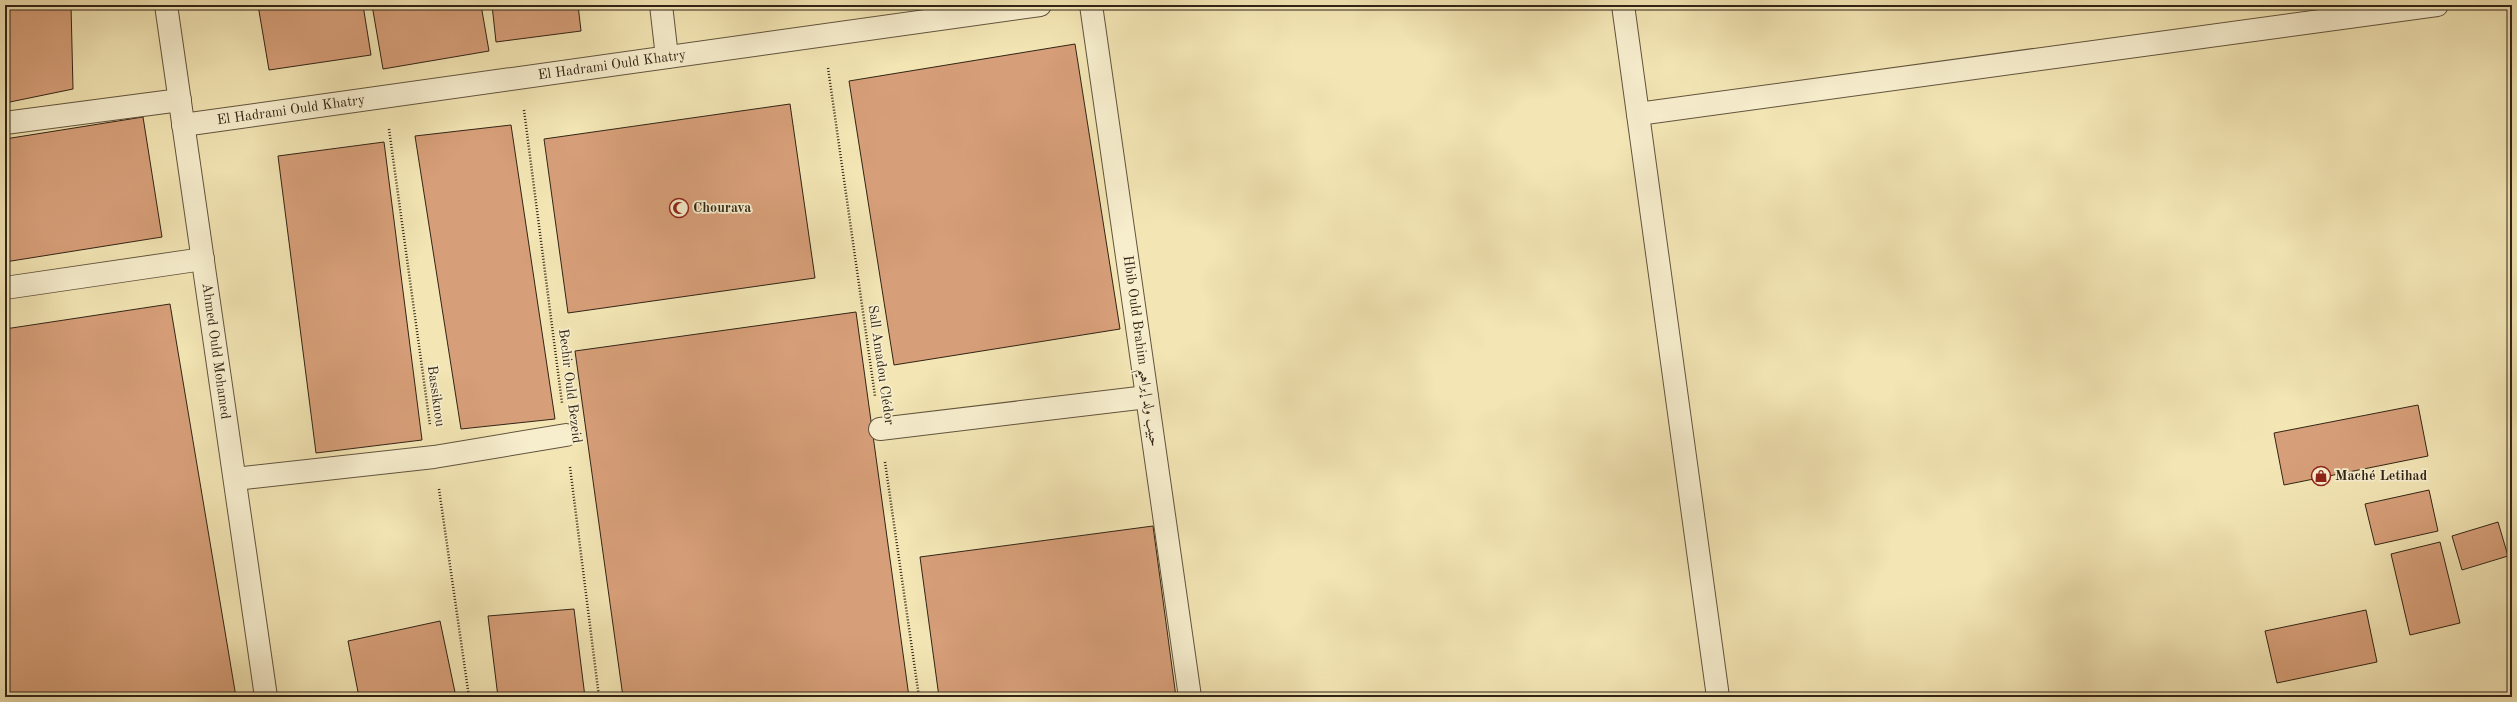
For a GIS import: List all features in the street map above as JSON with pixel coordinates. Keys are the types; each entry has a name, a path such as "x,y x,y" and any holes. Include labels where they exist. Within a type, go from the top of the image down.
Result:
{"street":[{"name":"Ahmed Ould Mohamed","path":"166,5 266,697"},
{"path":"661,5 667,57"},
{"name":"El Hadrami Ould Khatry","path":"183,125 1040,5"},
{"name":"Hbib Ould Brahim حبيب ولد إبراهيم","path":"1091,5 1190,697"},
{"path":"1623,5 1718,697"},
{"path":"1638,114 2437,5"},
{"path":"5,123 180,100"},
{"path":"5,288 203,259"},
{"path":"880,429 1147,397"},
{"path":"235,479 434,457 566,435"}],"path":[{"name":"Sall Amadou Clédor","path":"823,35 919,697"},
{"name":"Bechir Ould Bezeid","path":"520,78 599,697"},
{"name":"Bassiknou","path":"385,96 434,457 469,697"}],"building":[{"path":"5,5 71,5 73,89 5,103"},
{"path":"258,5 363,5 371,55 269,70"},
{"path":"372,5 481,5 489,51 383,69"},
{"path":"492,5 578,5 581,31 496,42"},
{"path":"734,5 762,5 735,9"},
{"path":"1075,44 1120,329 894,365 849,81"},
{"name":"Chourava","path":"790,104 815,278 568,313 544,139"},
{"path":"143,117 162,237 5,262 5,139"},
{"path":"511,125 555,419 461,429 415,136"},
{"path":"384,142 422,440 316,453 278,156"},
{"path":"170,304 236,697 5,697 5,329"},
{"path":"856,312 909,697 623,697 575,351"},
{"path":"2418,405 2428,456 2284,485 2274,433"},
{"path":"2429,490 2438,531 2375,545 2365,504"},
{"path":"2498,522 2508,556 2462,570 2452,536"},
{"path":"1153,526 1176,697 939,697 920,557"},
{"path":"2440,542 2460,623 2410,635 2391,554"},
{"path":"574,609 585,697 498,697 488,616"},
{"path":"2366,610 2377,662 2277,683 2265,631"},
{"path":"440,621 456,697 359,697 348,641"}],"place":[{"name":"Chourava","path":"679,208"},
{"name":"Maché Letihad","path":"2321,476"}]}
